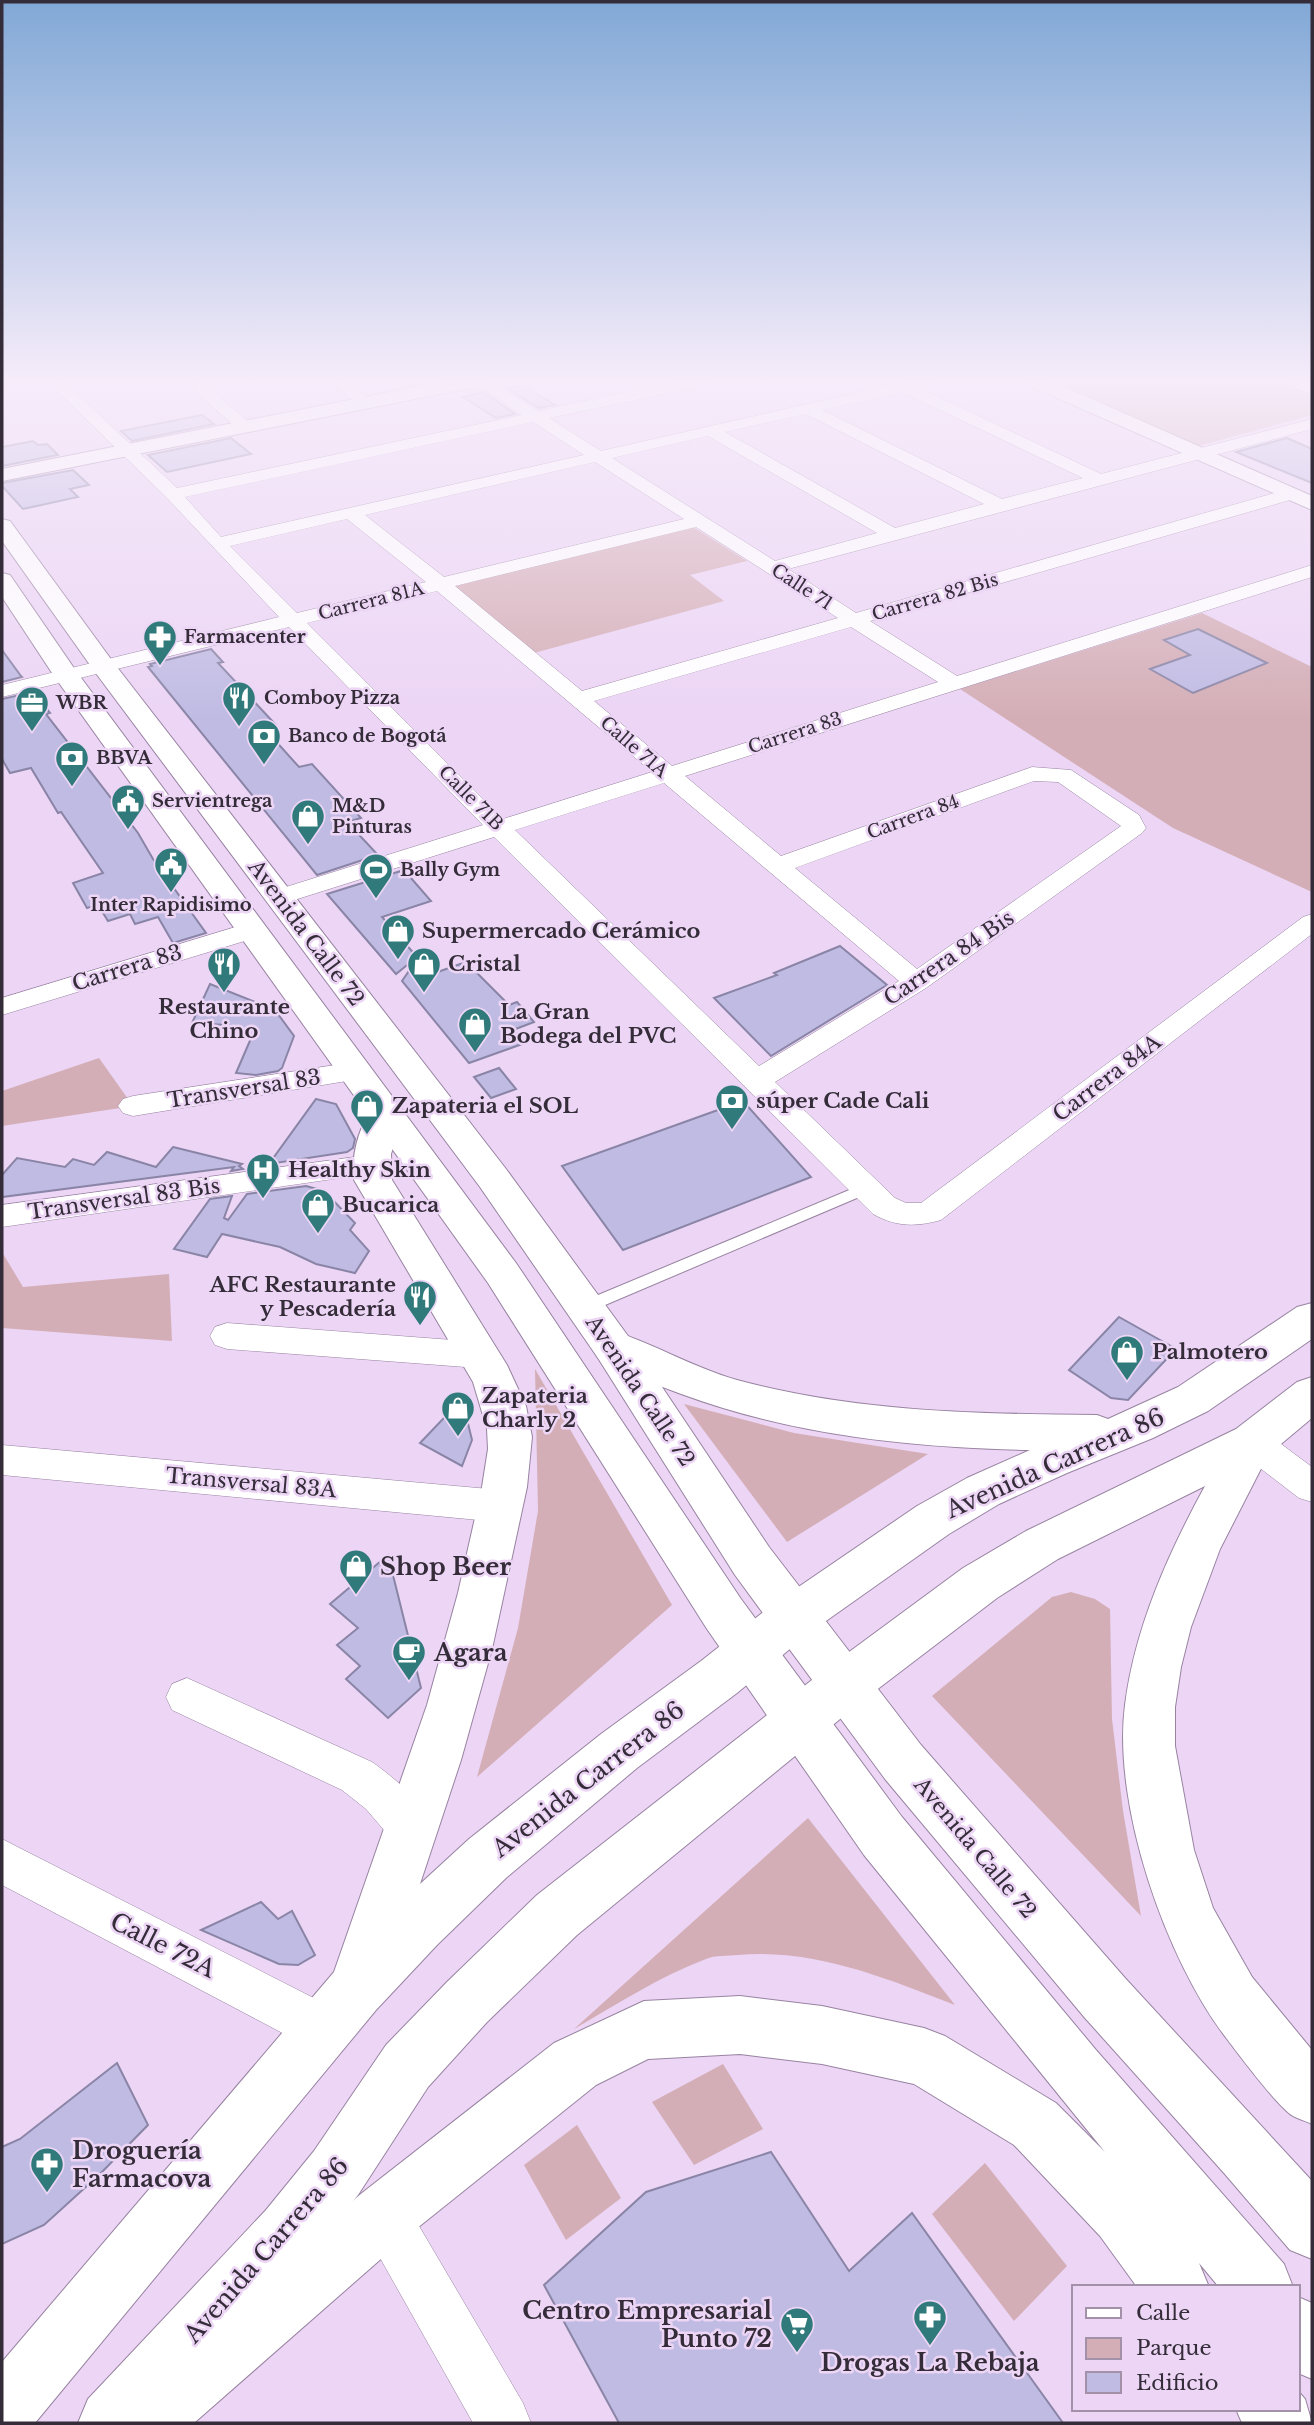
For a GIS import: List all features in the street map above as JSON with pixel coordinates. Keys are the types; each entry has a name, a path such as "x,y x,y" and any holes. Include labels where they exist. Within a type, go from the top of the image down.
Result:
{"main road":[{"path":"1286,491 1312,503"},
{"name":"Avenida Calle 72","path":"2,526 104,667 493,1178 613,1347 752,1561 902,1762 998,1875 1312,2228"},
{"name":"Avenida Calle 72","path":"2,580 67,676 502,1273 650,1504 799,1721 883,1836 1057,2050 1259,2285"},
{"path":"340,2009 411,1829 433,1764 475,1617 500,1506 510,1440 504,1403 479,1355 373,1180 370,1164 374,1144 386,1114"},
{"name":"Avenida Carrera 86","path":"2,2410 41,2367 340,2009 417,1925 488,1858 619,1751 719,1677 792,1618 933,1520 983,1491 1051,1460 1121,1433 1193,1399 1312,1318"},
{"path":"613,1347 688,1381 738,1398 800,1411 906,1427 954,1431 1121,1433"},
{"name":"Avenida Carrera 86","path":"112,2423 288,2232 336,2173 407,2066 467,2002 557,1915 844,1685 1010,1564 1089,1521 1252,1442 1312,1394"},
{"path":"1252,1442 1203,1536 1171,1616 1158,1660 1149,1746 1169,1857 1193,1931 1222,1983 1257,2032 1312,2094"},
{"path":"143,2423 384,2215 575,2064 644,2031 740,2025 822,2035 924,2057 1035,2124 1122,2214 1175,2285"},
{"path":"1300,2332 1312,2346"}],"street":[{"name":"Calle 71B","path":"170,491 217,543 498,827 866,1188 895,1213"},
{"path":"173,494 187,491"},
{"path":"217,543 442,491"},
{"name":"Calle 71","path":"652,491 953,683"},
{"path":"816,491 893,535"},
{"path":"972,491 1000,505"},
{"path":"772,568 1056,491"},
{"name":"Carrera 82 Bis","path":"578,698 1292,494"},
{"name":"Calle 71A","path":"350,512 441,584 916,982"},
{"name":"Carrera 81A","path":"2,691 699,521"},
{"name":"Carrera 83","path":"279,897 1312,570"},
{"name":"Carrera 84","path":"777,866 1032,774 1063,775 1131,820 1134,828"},
{"name":"Carrera 84 Bis","path":"758,1080 916,982 1134,828"},
{"name":"Carrera 84A","path":"895,1213 915,1216 930,1212 1312,922"},
{"name":"Carrera 83","path":"3,1002 252,930"},
{"name":"Transversal 83","path":"133,1106 355,1071"},
{"name":"Transversal 83 Bis","path":"2,1216 370,1164"},
{"path":"227,1336 479,1355"},
{"path":"1252,1442 1312,1487"},
{"name":"Transversal 83A","path":"2,1460 500,1506"},
{"path":"187,1697 357,1776 386,1799 411,1829"},
{"path":"357,1776 388,1780 416,1773 433,1764"},
{"name":"Calle 72A","path":"2,1861 340,2009"},
{"path":"384,2215 503,2423"}],"lane":[{"path":"584,1307 866,1188"}],"green space":[{"path":"690,525 747,561 690,575 724,601 534,653 451,584"},
{"path":"1202,613 1312,667 1312,892 1173,828 960,689"},
{"path":"99,1058 133,1106 2,1126 2,1091"},
{"path":"2,1252 23,1287 169,1274 172,1341 2,1328"},
{"path":"535,1369 672,1605 477,1777 518,1628 538,1511"},
{"path":"684,1404 794,1433 928,1454 787,1542"},
{"path":"1071,1592 1095,1599 1110,1609 1112,1719 1123,1811 1141,1916 932,1696 1052,1597"},
{"path":"808,1818 955,2005 876,1975 821,1961 766,1954 722,1956 710,1958 672,1974 574,2029"},
{"path":"723,2064 763,2129 694,2165 652,2102"},
{"path":"577,2125 621,2198 566,2240 524,2165"},
{"path":"985,2163 1067,2266 1014,2321 932,2214"}],"building":[{"path":"7,491 72,491 78,497 23,509"},
{"path":"1198,629 1267,663 1193,693 1150,669 1190,655 1164,640"},
{"path":"211,649 223,662 218,663 275,724 263,727 299,767 312,764 361,818 347,822 378,855 317,875 148,667 152,666 150,664"},
{"path":"2,650 21,676 22,677 2,682"},
{"path":"33,692 50,713 46,714 138,833 153,859 206,933 173,943 158,917 135,924 130,914 108,921 98,905 87,908 73,883 103,873 61,812 58,813 31,768 10,773 2,759 2,699"},
{"path":"404,870 431,901 382,917 417,957 396,974 327,894"},
{"path":"840,946 887,985 771,1056 714,998 777,975 774,973"},
{"path":"418,958 432,974 466,962 509,1005 517,1002 534,1022 513,1030 525,1043 469,1063 402,981"},
{"path":"210,984 275,1010 294,1036 282,1068 256,1075 236,1073 252,1036 221,1033 225,1025 192,1023"},
{"path":"499,1068 516,1089 491,1098 474,1077"},
{"path":"316,1099 336,1104 355,1139 353,1148 347,1152 269,1164"},
{"path":"743,1101 811,1177 623,1250 562,1166"},
{"path":"173,1147 242,1164 239,1166 243,1169 231,1171 234,1167 2,1197 2,1175 17,1158 65,1167 73,1159 94,1165 107,1152 156,1167"},
{"path":"306,1186 324,1191 355,1223 350,1230 369,1251 355,1273 316,1264 280,1247 222,1234 207,1257 174,1249 210,1199 232,1196 224,1218 228,1220 247,1194"},
{"path":"1119,1317 1176,1349 1128,1400 1111,1398 1069,1370"},
{"path":"462,1399 472,1440 462,1466 420,1443"},
{"path":"388,1555 421,1688 388,1718 346,1679 360,1666 337,1645 358,1628 330,1604"},
{"path":"261,1902 278,1919 292,1911 315,1955 298,1965 279,1964 201,1930"},
{"path":"117,2063 148,2125 44,2225 2,2244 2,2147 20,2139"},
{"name":"Centro Empresarial Punto 72","path":"771,2152 849,2271 912,2213 1063,2423 619,2423 544,2285 646,2192"}],"place":[{"name":"Farmacenter","path":"160,667"},
{"name":"Comboy Pizza","path":"239,728"},
{"name":"WBR","path":"32,733"},
{"name":"Banco de Bogotá","path":"264,766"},
{"name":"BBVA","path":"72,788"},
{"name":"Servientrega","path":"128,831"},
{"name":"M&D Pinturas","path":"308,846"},
{"name":"Inter Rapidisimo","path":"171,894"},
{"name":"Bally Gym","path":"376,900"},
{"name":"Supermercado Cerámico","path":"398,961"},
{"name":"Restaurante Chino","path":"224,994"},
{"name":"Cristal","path":"424,994"},
{"name":"La Gran Bodega del PVC","path":"475,1054"},
{"name":"súper Cade Cali","path":"732,1131"},
{"name":"Zapateria el SOL","path":"367,1136"},
{"name":"Healthy Skin","path":"263,1200"},
{"name":"Bucarica","path":"318,1235"},
{"name":"AFC Restaurante y Pescadería","path":"420,1327"},
{"name":"Palmotero","path":"1127,1382"},
{"name":"Zapateria Charly 2","path":"458,1438"},
{"name":"Shop Beer","path":"356,1596"},
{"name":"Agara","path":"409,1682"},
{"name":"Droguería Farmacova","path":"47,2194"},
{"name":"Drogas La Rebaja","path":"930,2347"},
{"name":"Centro Empresarial Punto 72","path":"797,2354"}]}
